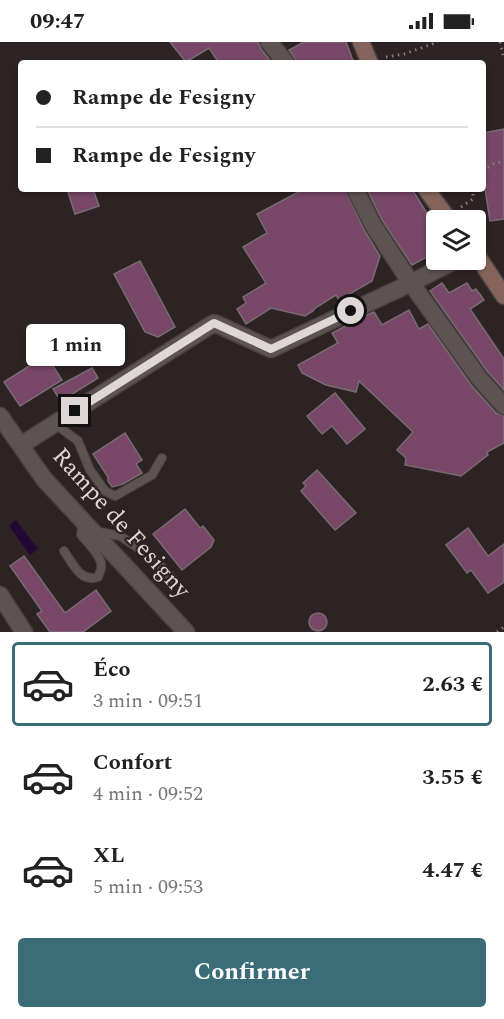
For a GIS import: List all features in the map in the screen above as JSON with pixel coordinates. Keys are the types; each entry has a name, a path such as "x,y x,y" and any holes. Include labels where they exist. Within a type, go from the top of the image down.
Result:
{"main road":[{"path":"361,42 369,60"},
{"path":"428,192 442,210"},
{"path":"486,269 504,296"}],"street":[{"path":"269,42 284,60"},
{"path":"356,192 373,225 411,282 479,378 504,406"},
{"name":"Rampe de Fesigny","path":"21,445 214,323 271,349 436,270"},
{"name":"Rampe de Fesigny","path":"0,416 44,479 186,632"},
{"path":"0,595 24,632"}],"lane":[{"path":"55,424 78,441 90,470 105,491 116,496 152,475 162,458"},
{"path":"64,551 84,577 91,580 98,578 101,563 81,535 87,525 120,536 153,558 173,579"}],"path":[{"path":"378,60 438,42"},
{"path":"500,42 504,59"},
{"path":"486,169 504,161"},
{"path":"463,210 461,206 473,199 473,192"},
{"path":"497,632 504,627"}],"shaded area":[{"path":"16,520 38,549 30,555 9,526"}],"building":[{"path":"170,42 258,42 270,60 217,60 209,48 189,60 184,60"},
{"path":"304,42 346,42 353,60 295,60 289,50"},
{"path":"504,129 504,219 490,221 486,192 486,132"},
{"path":"68,192 94,192 99,206 75,214"},
{"path":"298,192 346,192 364,230 380,256 372,281 339,300 336,295 305,316 271,308 246,324 237,309 246,303 243,297 266,283 243,247 267,233 257,214"},
{"path":"368,192 414,192 426,212 426,257 412,265 382,220"},
{"path":"140,261 175,327 158,337 145,332 114,274"},
{"path":"442,283 449,293 467,283 472,291 476,289 484,300 470,309 504,359 504,390 487,371 430,291"},
{"path":"409,310 419,329 428,324 471,385 496,413 504,416 504,443 487,452 488,455 461,476 405,465 406,458 397,450 413,432 359,381 356,392 326,385 302,373 298,365 338,343 332,333 367,315 374,312 382,325"},
{"path":"44,352 62,380 20,406 4,382 34,363 32,360"},
{"path":"92,368 98,378 61,401 53,389"},
{"path":"335,393 365,429 347,444 332,426 322,434 307,416"},
{"path":"125,433 142,460 136,464 142,473 123,484 112,487 93,454"},
{"path":"317,470 356,513 335,530 301,491 306,486 303,483"},
{"path":"185,509 200,528 203,526 214,540 211,547 182,570 153,534"},
{"path":"468,528 488,556 504,544 504,582 488,593 471,570 467,573 446,545"},
{"path":"24,556 65,613 96,590 111,611 83,632 50,632 37,614 42,611 10,566"},
{"path":"318,613 324,616 327,622 324,628 318,631 312,628 309,622 312,616"}],"route":[{"path":"75,411 214,323 271,349 351,311"}]}
